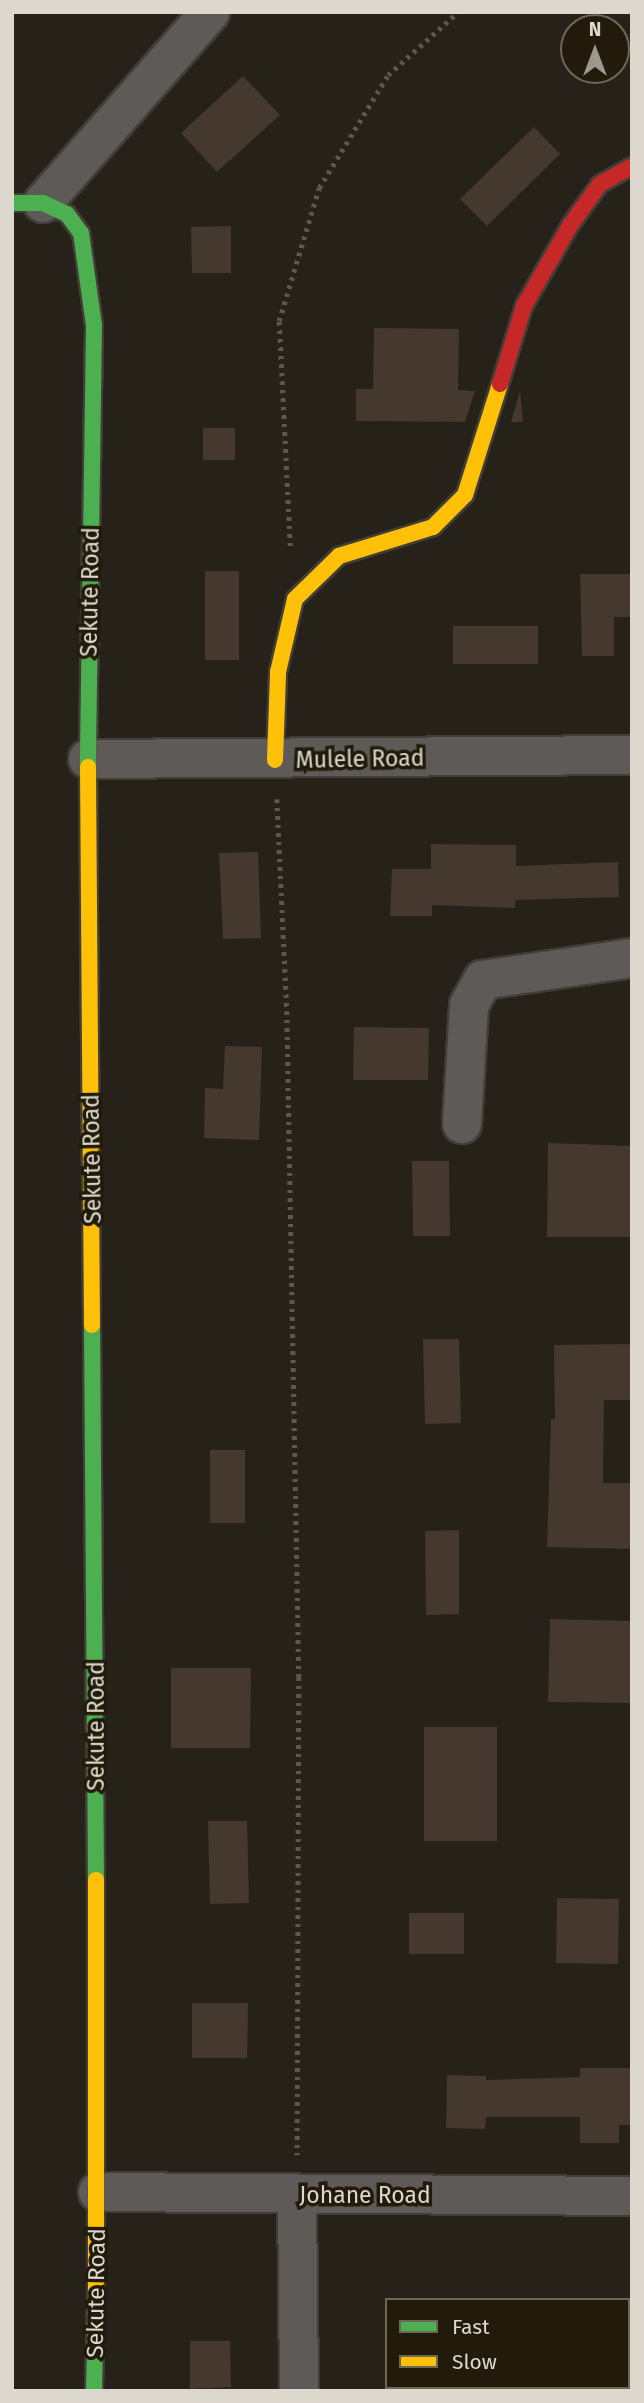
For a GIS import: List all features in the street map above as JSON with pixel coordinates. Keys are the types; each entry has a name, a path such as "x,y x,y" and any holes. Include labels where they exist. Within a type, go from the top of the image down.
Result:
{"street":[{"name":"Sekute Road","path":"94,2391 98,2192 88,759 93,326 82,233 67,214 27,203 210,12"},
{"path":"275,760 278,672 295,599 339,556 433,527 465,495 524,306 571,224 600,184 632,166"},
{"name":"Mulele Road","path":"88,759 275,760 632,755"},
{"path":"462,1124 469,1005 483,980 632,958"},
{"name":"Johane Road","path":"98,2192 632,2196"},
{"path":"297,2195 299,2391"}],"path":[{"path":"295,599 285,490 279,321 319,188 388,75 458,12"},
{"path":"275,760 288,1011 299,1663 297,2195"}],"building":[{"path":"243,76 280,115 217,172 181,133"},
{"path":"534,127 560,154 487,226 460,199"},
{"path":"231,226 231,273 192,273 191,227"},
{"path":"374,328 459,329 458,390 475,391 465,422 356,421 356,389 373,389"},
{"path":"520,391 523,422 511,422"},
{"path":"203,428 235,428 235,460 203,460"},
{"path":"205,571 239,571 239,660 205,660"},
{"path":"580,574 632,574 632,617 614,617 614,656 582,656"},
{"path":"453,626 538,626 538,664 453,664"},
{"path":"431,844 516,845 516,866 618,862 619,897 515,900 515,908 432,905 432,916 390,916 392,869 431,869"},
{"path":"258,852 261,938 223,939 219,853"},
{"path":"354,1027 429,1028 428,1080 353,1080"},
{"path":"225,1046 262,1047 259,1140 204,1138 205,1088 223,1089"},
{"path":"548,1143 632,1146 632,1237 547,1237"},
{"path":"412,1161 449,1161 450,1236 413,1236"},
{"path":"423,1339 459,1339 461,1423 425,1424"},
{"path":"632,1344 632,1400 604,1400 603,1483 632,1483 632,1549 547,1547 551,1419 555,1419 554,1345"},
{"path":"210,1450 245,1450 245,1523 210,1523"},
{"path":"459,1530 459,1614 426,1615 425,1531"},
{"path":"550,1619 632,1621 632,1703 548,1702"},
{"path":"171,1668 251,1668 250,1748 171,1748"},
{"path":"424,1727 497,1727 497,1841 424,1841"},
{"path":"208,1821 247,1821 249,1903 210,1904"},
{"path":"557,1898 619,1899 618,1964 556,1963"},
{"path":"409,1913 464,1913 464,1954 409,1954"},
{"path":"192,2003 248,2003 247,2058 192,2058"},
{"path":"580,2068 632,2068 632,2125 619,2125 619,2143 580,2143 580,2117 486,2117 485,2129 446,2128 447,2075 486,2076 486,2080 580,2077"},
{"path":"190,2341 230,2341 231,2387 190,2389"}],"traffic: fast":[{"path":"12,203 43,203 67,214 81,233 94,326 88,767"},
{"path":"92,1325 96,1880"},
{"path":"94,2391 96,2293"}],"traffic: slow":[{"path":"275,760 278,672 295,599 339,556 433,527 465,495 500,384"},
{"path":"88,767 92,1325"},
{"path":"96,1880 96,2293"}],"traffic: jam":[{"path":"500,384 524,306 571,224 600,184 632,166"}]}
